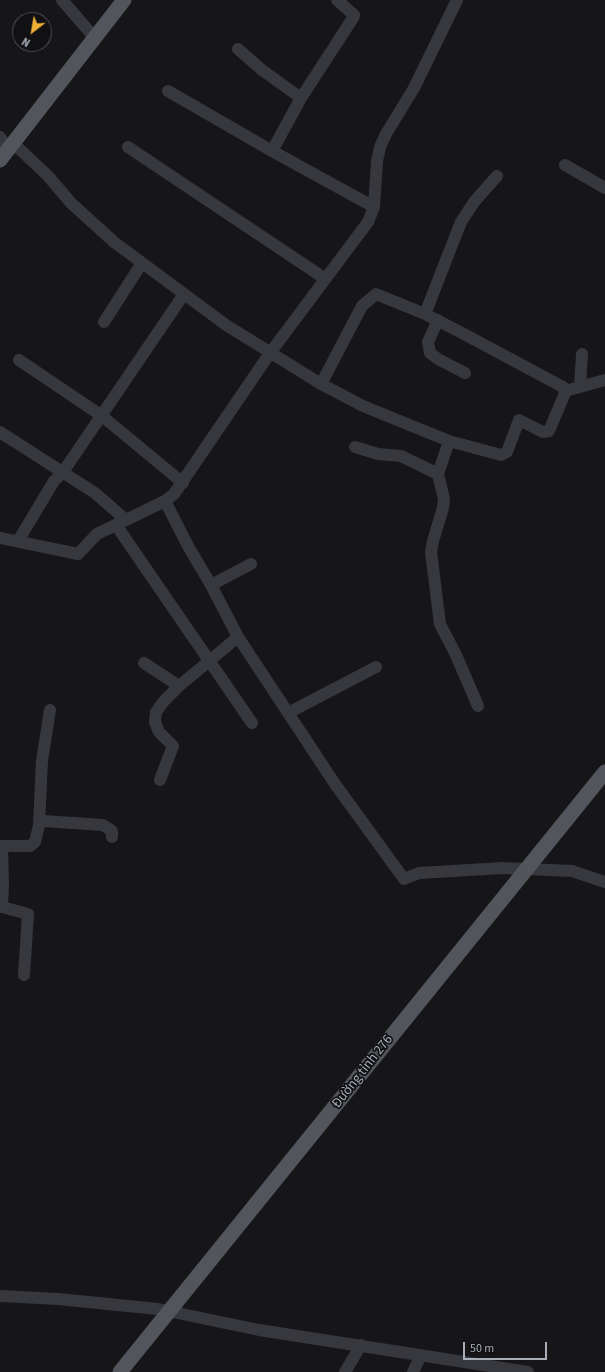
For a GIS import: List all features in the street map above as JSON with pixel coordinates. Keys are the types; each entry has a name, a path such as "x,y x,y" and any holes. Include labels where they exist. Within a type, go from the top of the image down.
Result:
{"main road":[{"path":"5,147 124,0"},
{"name":"Đường tỉnh 276","path":"120,1372 605,772"}],"street":[{"path":"62,0 94,37"},
{"path":"272,151 301,98 353,18 352,13 337,0"},
{"path":"0,538 78,554 97,534 165,501 174,494 183,483 270,353 324,278 368,222 374,207 377,161 380,147 386,134 414,88 456,0"},
{"path":"238,48 262,70 301,98"},
{"path":"168,91 272,151 374,207"},
{"path":"5,147 48,176 71,204 114,242 226,325 321,384 363,406 449,441 504,454 507,452 519,420 543,432 549,431 565,391 605,380"},
{"path":"128,147 324,278"},
{"path":"565,165 605,188"},
{"path":"425,314 461,222 474,202 497,176"},
{"path":"104,322 142,263"},
{"path":"18,542 54,481 63,472 102,416 184,294"},
{"path":"321,384 362,306 376,294 438,320 563,387 565,391"},
{"path":"438,320 428,342 430,353 438,359 465,373"},
{"path":"580,386 582,354"},
{"path":"18,360 102,416 183,483"},
{"path":"0,432 95,493 121,522 210,662 252,723"},
{"path":"449,441 438,474 444,499 431,552 440,624 478,706"},
{"path":"355,447 378,454 401,456 438,474"},
{"path":"165,501 238,637 335,784 404,879 419,873 503,868 572,871 605,882"},
{"path":"211,585 251,564"},
{"path":"160,780 173,746 159,732 155,722 156,712 164,701 179,686 210,662 238,637"},
{"path":"144,663 179,686"},
{"path":"288,713 376,667"},
{"path":"24,975 28,914 2,907 1,846 30,846 35,842 39,824 42,761 50,710"},
{"path":"39,824 46,820 103,825 112,831 112,836"},
{"path":"0,1296 58,1299 169,1312 259,1330 528,1372"},
{"path":"345,1372 361,1345"},
{"path":"413,1372 422,1355"}]}
